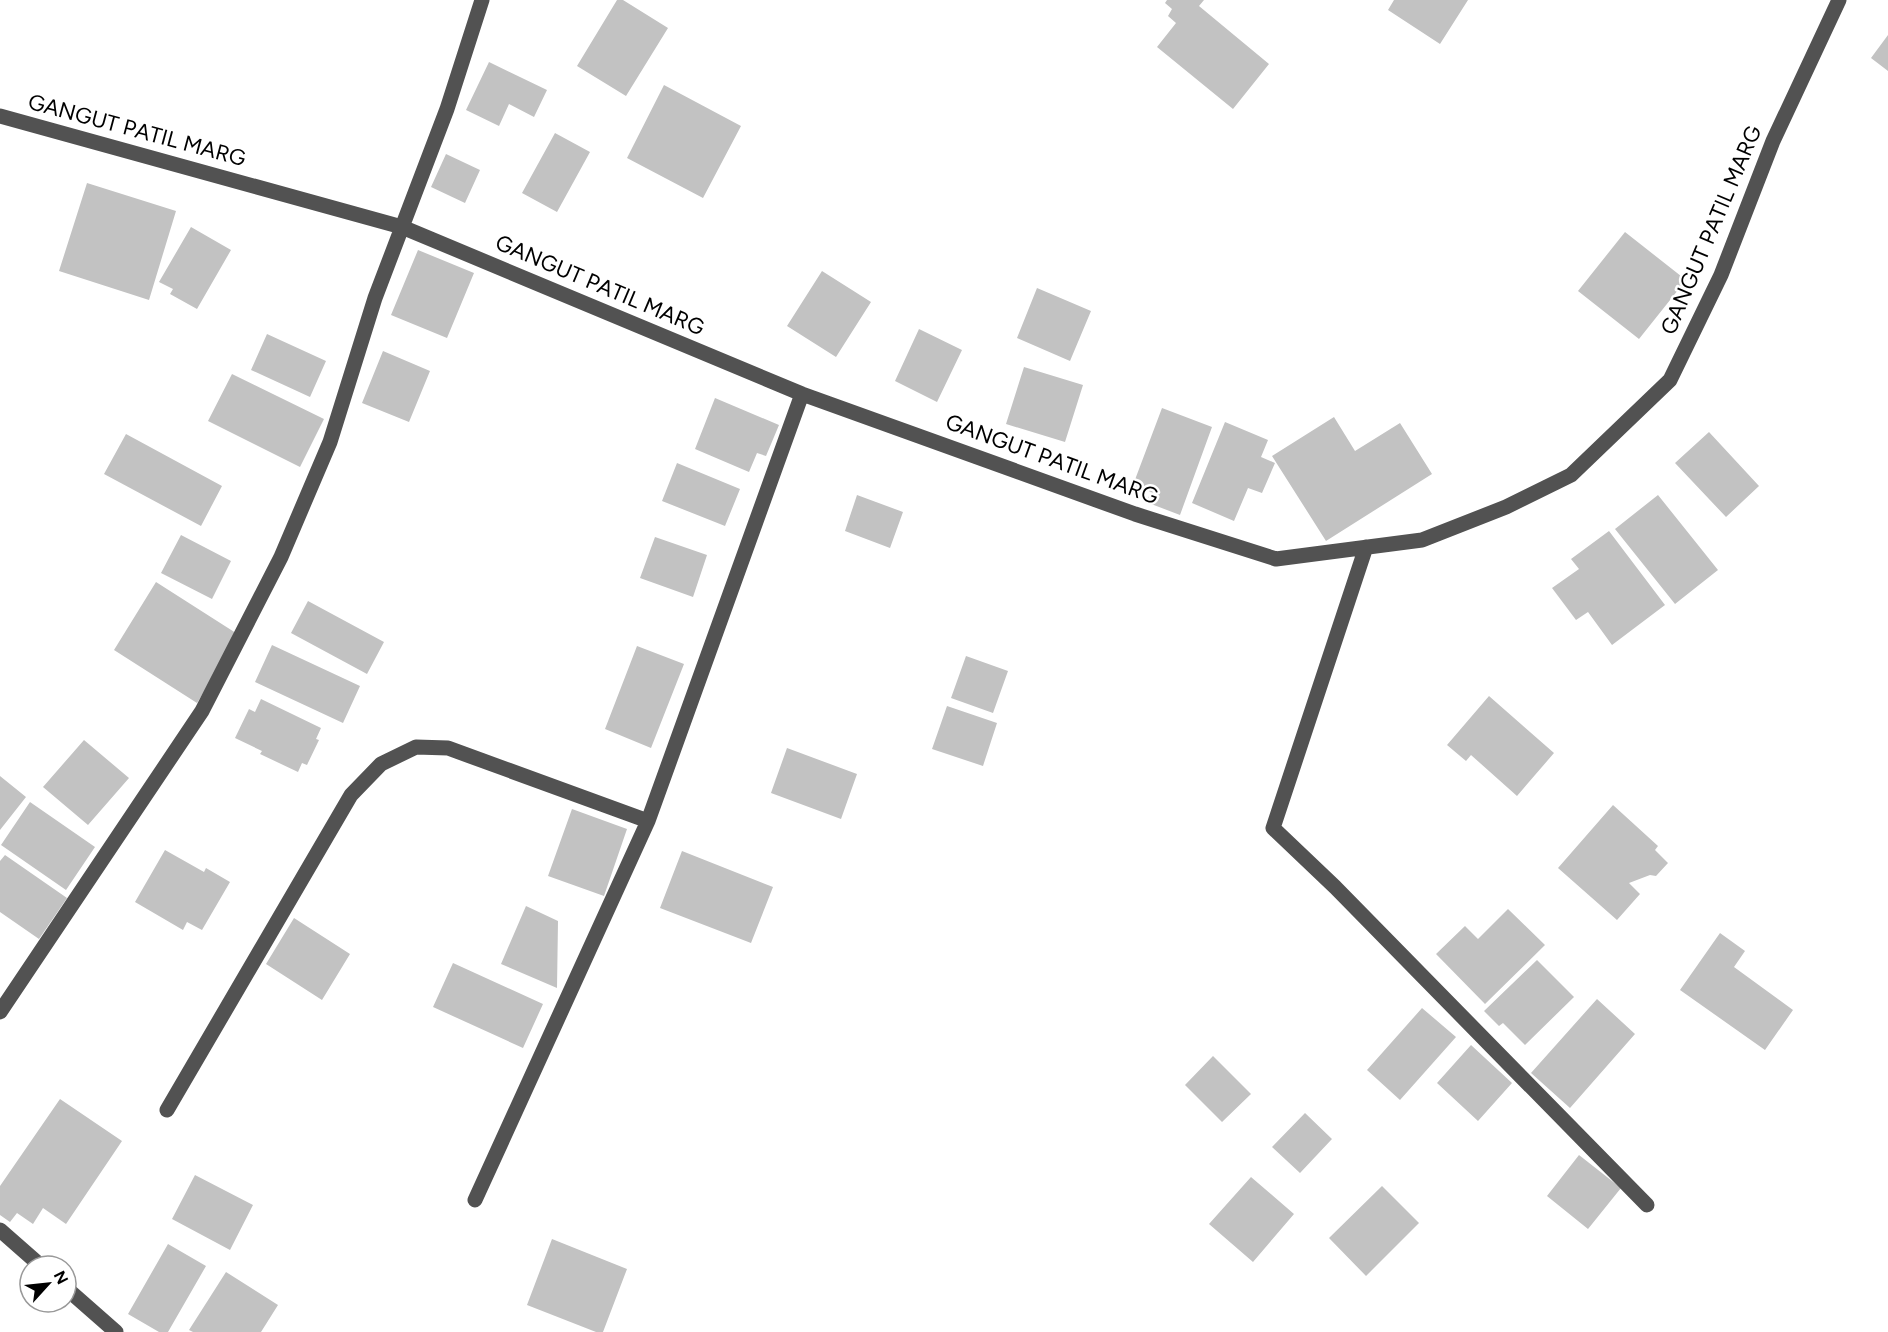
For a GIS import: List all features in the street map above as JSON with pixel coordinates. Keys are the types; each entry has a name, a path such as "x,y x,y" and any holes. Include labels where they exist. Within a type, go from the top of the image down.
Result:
{"street":[{"path":"0,1012 202,711 281,557 330,442 375,298 447,109 482,0"},
{"name":"GANGUT PATIL MARG","path":"0,116 402,227 802,394 1135,514 1276,559 1422,540 1506,507 1571,475 1670,380 1721,275 1773,141 1839,0"},
{"path":"475,1200 648,821 802,394"},
{"path":"1366,547 1273,828 1335,887 1647,1205"},
{"path":"167,1110 351,795 381,764 416,747 448,748 648,821"},
{"path":"0,1230 27,1254"},
{"path":"78,1299 116,1332"}],"building":[{"path":"617,0 623,0 668,28 626,96 577,66"},
{"path":"1167,0 1204,0 1199,6 1269,64 1233,109 1157,47 1176,23 1168,16 1172,9 1165,3"},
{"path":"1394,0 1468,0 1440,44 1388,10"},
{"path":"1888,35 1888,71 1871,58"},
{"path":"489,62 547,90 534,117 509,104 499,126 466,110"},
{"path":"664,85 741,126 703,198 627,158"},
{"path":"555,133 590,152 557,212 522,193"},
{"path":"446,154 480,170 465,203 431,187"},
{"path":"87,183 176,211 149,300 59,271"},
{"path":"191,227 231,250 197,309 170,294 173,289 159,282"},
{"path":"1625,232 1686,280 1639,339 1578,291"},
{"path":"418,250 474,273 447,338 391,315"},
{"path":"822,271 871,302 836,357 787,326"},
{"path":"1037,288 1091,311 1070,361 1017,338"},
{"path":"919,329 962,350 937,402 895,381"},
{"path":"267,334 326,361 310,397 251,370"},
{"path":"383,351 430,371 409,422 362,403"},
{"path":"1024,367 1083,385 1065,442 1006,424"},
{"path":"232,374 324,419 300,467 208,421"},
{"path":"715,398 779,425 766,456 757,453 749,472 695,449"},
{"path":"1162,408 1212,427 1180,515 1146,502 1151,492 1133,485"},
{"path":"1334,417 1355,451 1400,423 1432,474 1326,541 1272,456"},
{"path":"1225,422 1268,440 1261,457 1275,463 1262,493 1248,488 1234,521 1192,503"},
{"path":"1709,432 1759,486 1726,517 1675,463"},
{"path":"126,434 222,486 201,526 104,474"},
{"path":"677,463 740,489 725,526 662,501"},
{"path":"857,495 903,512 890,548 845,531"},
{"path":"1658,495 1718,570 1675,604 1615,529"},
{"path":"1609,531 1665,605 1612,645 1588,612 1576,620 1552,588 1579,569 1571,559"},
{"path":"181,535 231,561 212,599 161,573"},
{"path":"655,537 707,555 693,597 640,578"},
{"path":"156,582 239,635 197,703 114,650"},
{"path":"308,601 384,642 367,674 291,633"},
{"path":"272,645 360,686 343,723 255,682"},
{"path":"637,646 684,664 651,748 605,729"},
{"path":"966,656 1008,671 993,713 951,698"},
{"path":"1489,696 1554,753 1517,796 1471,755 1466,761 1447,745"},
{"path":"261,699 321,728 316,739 319,740 307,765 302,763 298,772 260,754 262,751 235,738 249,709 255,712"},
{"path":"947,706 997,723 983,766 932,749"},
{"path":"84,740 129,778 88,825 43,787"},
{"path":"787,748 857,774 841,819 771,793"},
{"path":"0,776 26,797 0,830"},
{"path":"30,802 95,847 66,890 1,845"},
{"path":"1613,805 1658,846 1655,850 1668,863 1656,876 1650,875 1629,883 1640,894 1617,920 1558,868"},
{"path":"572,809 627,829 604,896 548,876"},
{"path":"165,850 204,872 206,868 230,882 202,930 187,922 183,930 135,902"},
{"path":"682,851 773,887 751,943 660,908"},
{"path":"5,855 67,898 39,939 0,912 0,861"},
{"path":"526,906 558,921 557,988 501,964"},
{"path":"1508,909 1545,945 1485,1004 1436,954 1465,926 1478,939"},
{"path":"294,918 350,954 322,1000 266,964"},
{"path":"1720,933 1745,951 1734,967 1793,1010 1765,1050 1680,990"},
{"path":"1537,960 1574,997 1525,1045 1503,1023 1499,1026 1484,1011"},
{"path":"453,963 543,1004 523,1048 433,1007"},
{"path":"1597,999 1635,1034 1570,1108 1531,1073"},
{"path":"1422,1008 1456,1037 1400,1100 1367,1070"},
{"path":"1471,1045 1512,1083 1478,1121 1437,1083"},
{"path":"1213,1056 1251,1094 1222,1122 1185,1085"},
{"path":"60,1099 122,1141 66,1224 43,1208 33,1224 17,1213 10,1222 0,1215 0,1186"},
{"path":"1305,1113 1332,1139 1300,1173 1272,1147"},
{"path":"1579,1155 1621,1188 1588,1229 1547,1196"},
{"path":"195,1175 253,1205 230,1250 172,1219"},
{"path":"1251,1177 1294,1214 1253,1262 1209,1224"},
{"path":"1382,1186 1419,1223 1366,1276 1329,1238"},
{"path":"552,1239 627,1269 603,1332 596,1332 527,1305"},
{"path":"168,1244 206,1266 168,1332 159,1332 128,1314"},
{"path":"226,1272 278,1305 261,1332 193,1332 189,1330"}]}
